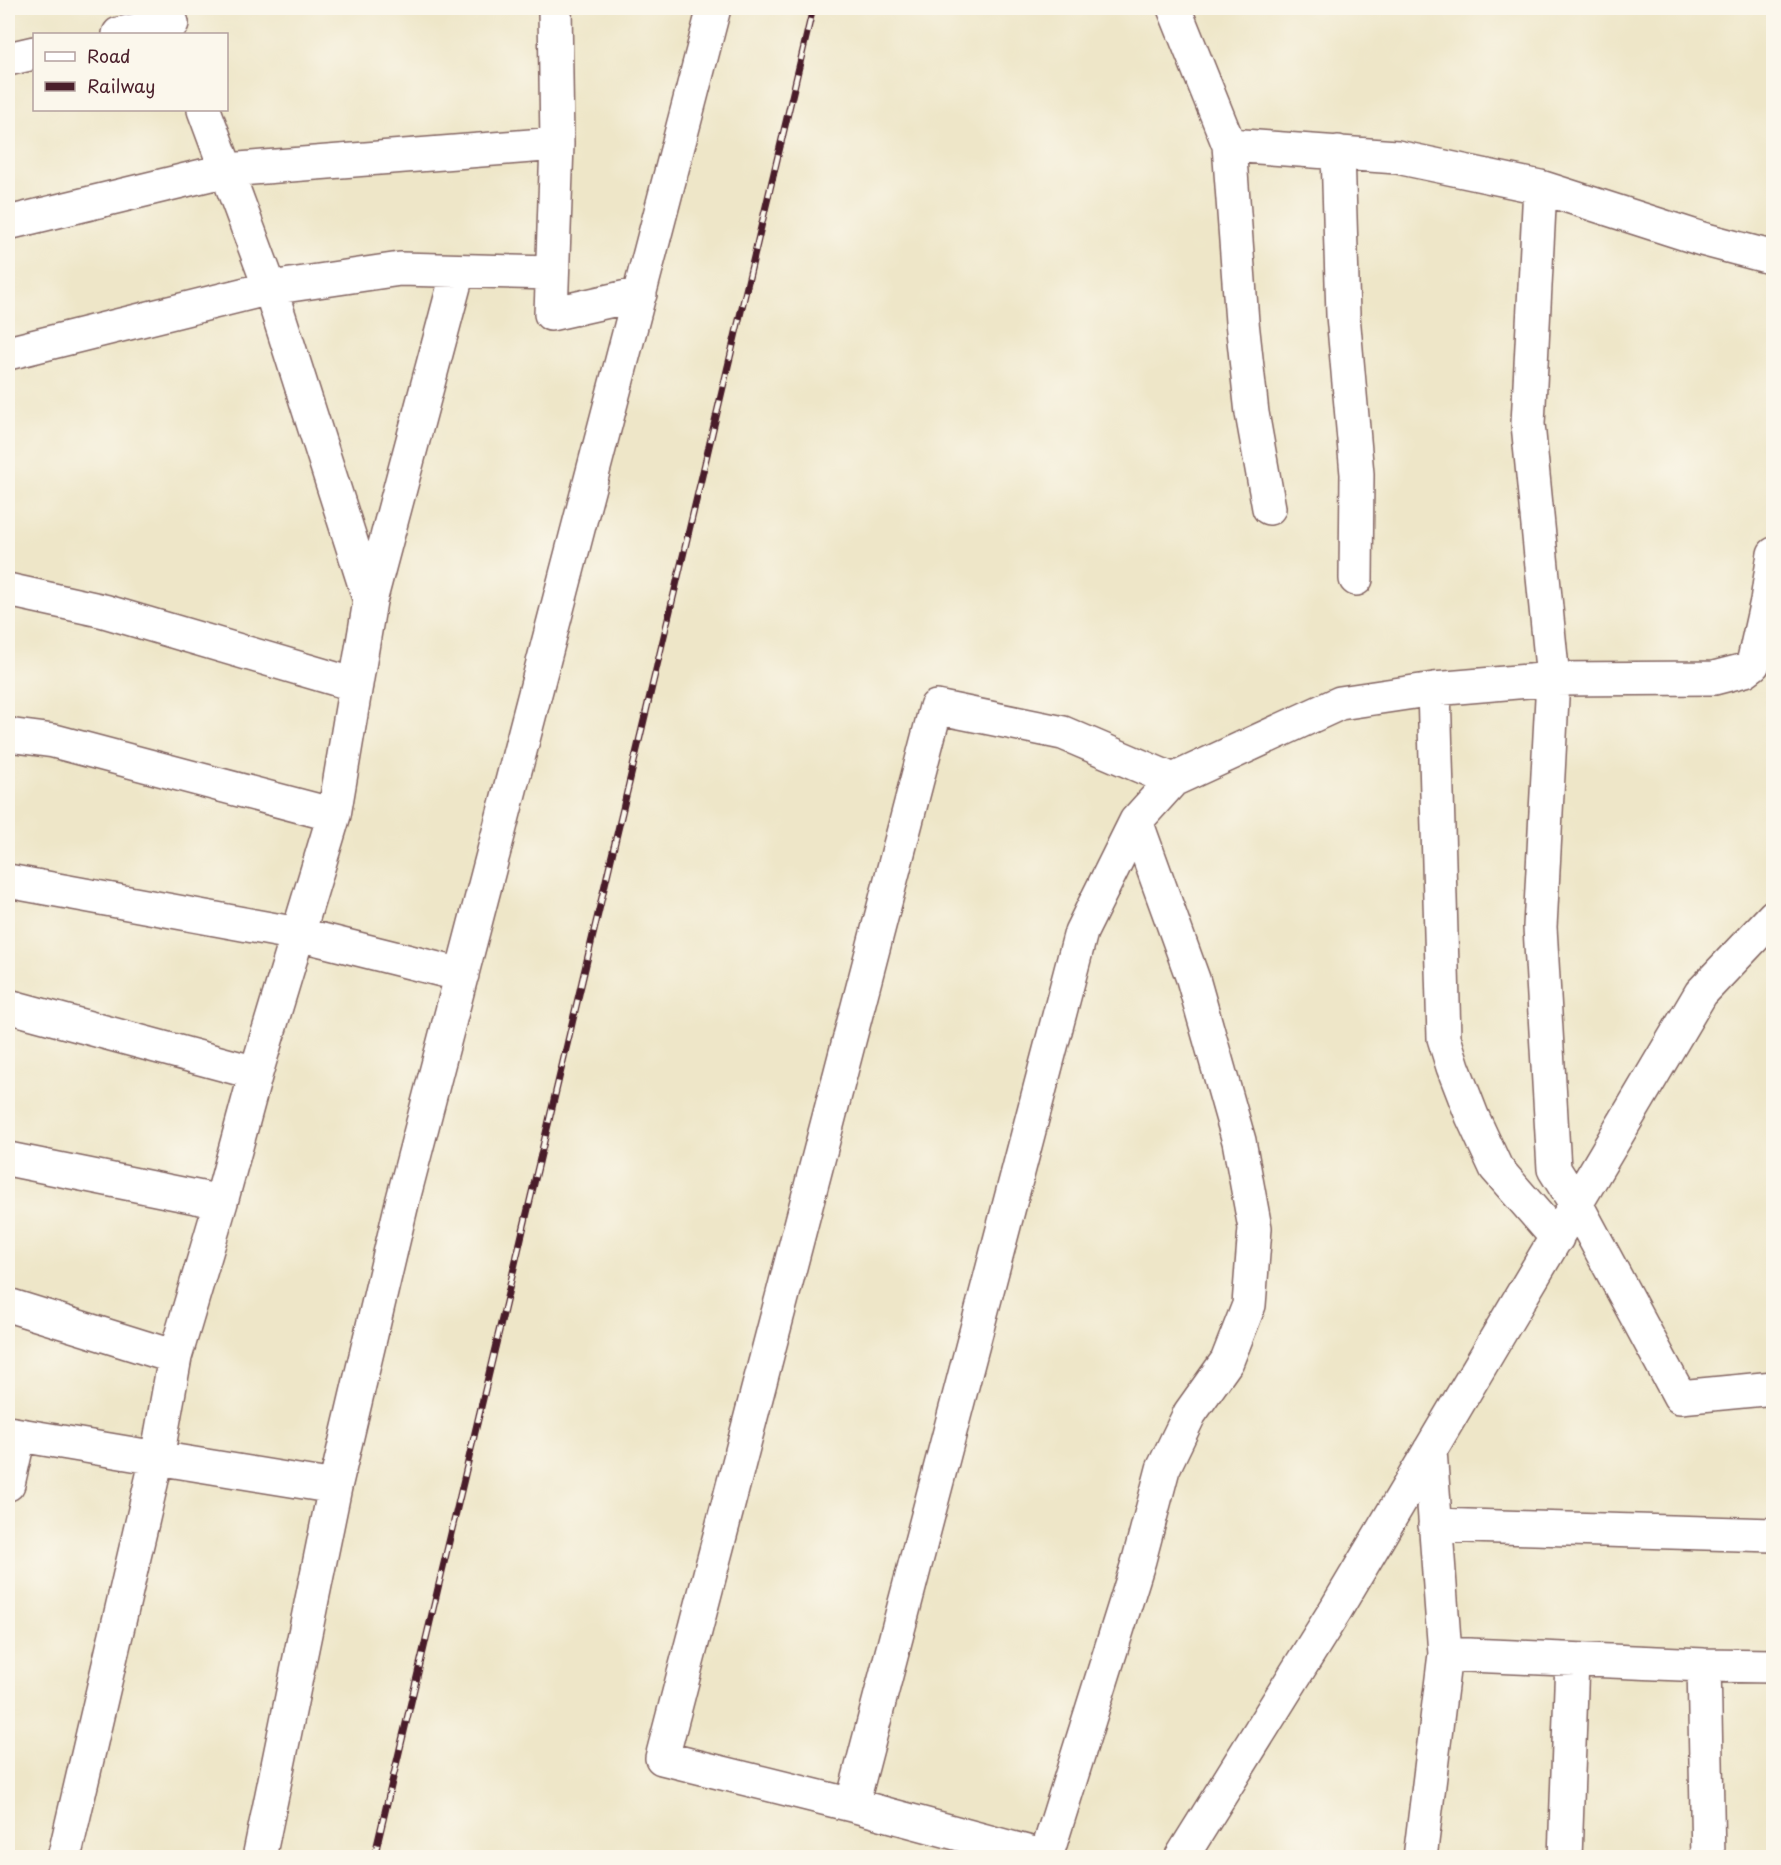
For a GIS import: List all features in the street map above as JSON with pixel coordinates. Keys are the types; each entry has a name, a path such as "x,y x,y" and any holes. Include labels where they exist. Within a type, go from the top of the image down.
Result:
{"street":[{"path":"555,8 557,144 551,314 640,294"},
{"path":"259,1857 335,1487 402,1203 714,8"},
{"path":"1174,8 1229,145 1242,322 1252,413 1269,508"},
{"path":"123,33 172,22"},
{"path":"8,59 33,53"},
{"path":"204,111 270,288 370,601"},
{"path":"8,223 227,170 557,144"},
{"path":"1229,145 1397,157 1540,187 1702,239 1773,258"},
{"path":"1338,152 1342,315 1357,474 1356,579"},
{"path":"1540,187 1528,424 1554,679 1540,927 1554,1169 1576,1204 1680,1397 1773,1388"},
{"path":"8,353 270,288 400,269 552,273"},
{"path":"64,1857 157,1458 176,1357 256,1073 334,815 370,601 458,271"},
{"path":"852,1805 1081,932 1136,822 1173,780 1340,703 1434,689 1554,679 1714,678 1745,670 1753,664 1767,601 1773,554"},
{"path":"8,590 104,611 356,685"},
{"path":"1434,689 1444,1038 1472,1116 1496,1168 1557,1238"},
{"path":"1136,822 1193,979 1239,1141 1255,1227 1249,1305 1227,1361 1190,1413 1163,1469 1139,1560 1047,1857 662,1758 936,707 1063,733 1173,780"},
{"path":"8,735 54,741 334,815"},
{"path":"8,880 298,934 462,975"},
{"path":"1181,1857 1336,1609 1701,993 1773,916"},
{"path":"8,1006 256,1073"},
{"path":"8,1159 221,1202"},
{"path":"8,1305 176,1357"},
{"path":"8,1484 13,1434 335,1487"},
{"path":"1420,1857 1445,1654 1430,1450"},
{"path":"1436,1525 1773,1535"},
{"path":"1445,1654 1773,1666"},
{"path":"1565,1857 1572,1660"},
{"path":"1704,1665 1708,1857"}],"railway":[{"path":"374,1858 813,8"}]}
